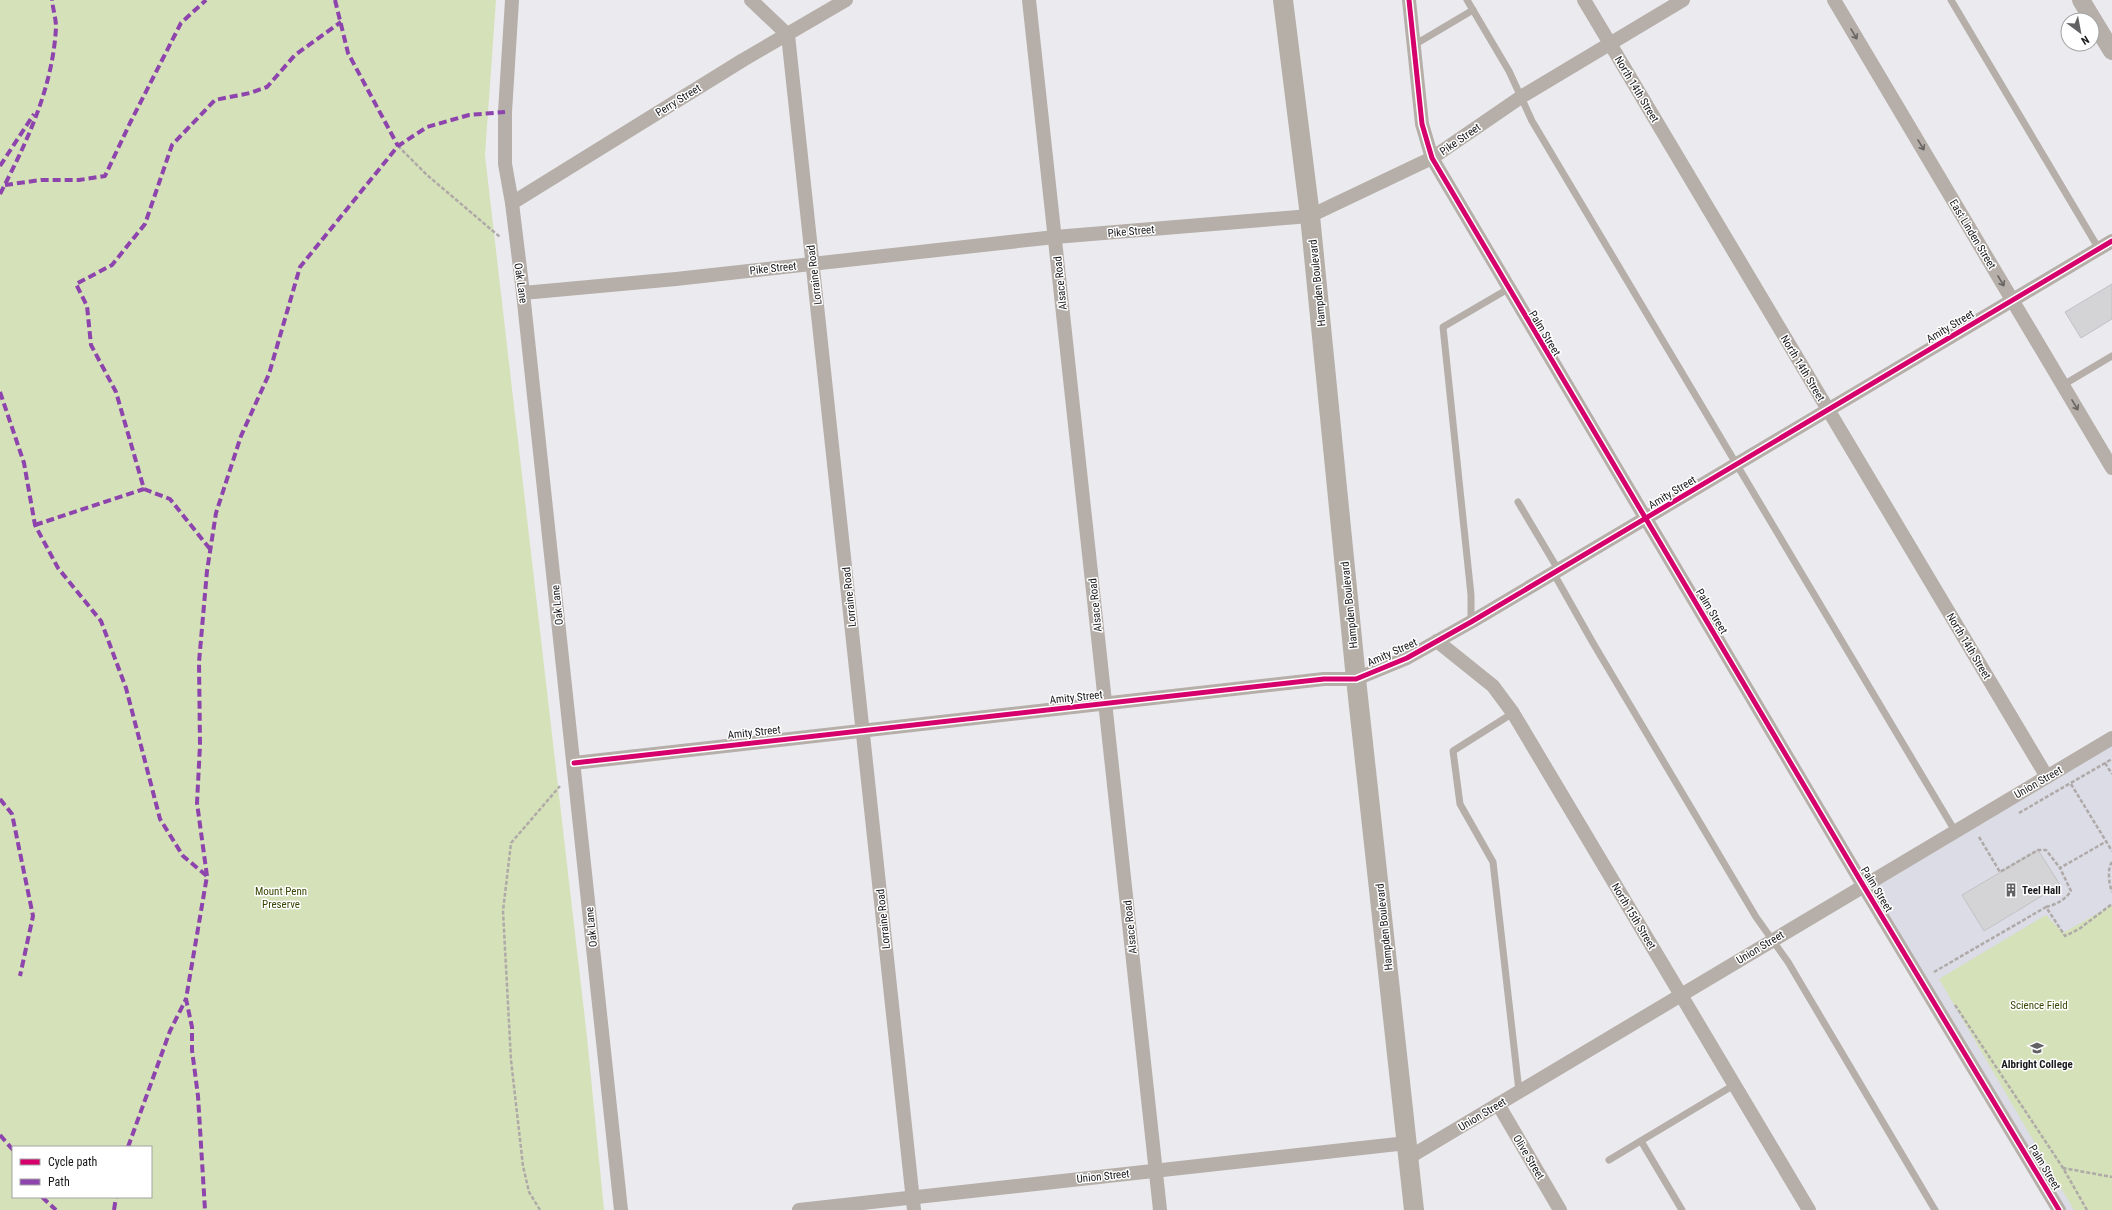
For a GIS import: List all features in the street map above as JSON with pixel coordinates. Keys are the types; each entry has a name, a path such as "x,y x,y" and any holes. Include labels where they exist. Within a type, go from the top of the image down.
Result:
{"main road":[{"name":"Hampden Boulevard","path":"1283,0 1310,216 1356,678 1414,1210"}],"street":[{"name":"Oak Lane","path":"512,0 505,112 505,164 512,202 523,293 621,1210"},
{"path":"751,0 788,34"},
{"name":"Perry Street","path":"512,202 846,0"},
{"name":"Alsace Road","path":"1028,0 1160,1210"},
{"name":"Palm Street","path":"1408,0 1422,124 1432,158 1508,289 1863,885 2059,1210"},
{"name":"North 14th Street","path":"1584,0 2047,777"},
{"name":"Pike Street","path":"523,293 813,264 1055,237 1310,216 1432,158 1521,97 1683,0"},
{"name":"East Linden Street","path":"1834,0 2112,468"},
{"path":"2081,0 2112,51"},
{"name":"Lorraine Road","path":"788,34 864,730 913,1204"},
{"name":"Amity Street","path":"574,769 864,730 1324,679 1356,678 1407,658 1471,622 2112,241"},
{"name":"North 15th Street","path":"1437,641 1493,686 1513,713 1809,1210"},
{"name":"Union Street","path":"799,1210 913,1204 1156,1170 1407,1150 1498,1104 1863,885 2112,738"},
{"name":"Olive Street","path":"1498,1104 1560,1210"}],"lane":[{"path":"1467,0 1509,71 1532,121 1955,831"},
{"path":"1951,0 2099,249"},
{"path":"1414,45 1473,10"},
{"path":"1471,622 1471,595 1443,327 1508,289"},
{"path":"2063,385 2112,356"},
{"path":"1518,502 1597,650 1756,917 1788,962 1935,1210"},
{"path":"1513,713 1453,751 1460,804 1493,862 1519,1091"},
{"path":"1609,1160 1734,1085"},
{"path":"1641,1141 1682,1210"}],"path":[{"path":"398,146 426,175 494,233 516,244"},
{"path":"2018,814 2112,759"},
{"path":"2105,763 2112,774"},
{"path":"540,1210 529,1192 522,1159 511,1060 503,910 511,843 541,805 563,783 574,769"},
{"path":"2071,784 2112,851"},
{"path":"1972,841 1985,833"},
{"path":"1920,980 2046,907 2056,904 2071,891 2060,868 2046,850 2038,850 2000,872 1978,837"},
{"path":"2060,868 2106,841"},
{"path":"2112,862 2110,866 2110,886 2112,892"},
{"path":"2046,907 2065,936 2079,929 2112,904"},
{"path":"1930,965 1936,976"},
{"path":"1951,999 2063,1168 2087,1210"},
{"path":"2063,1168 2112,1177"}],"shaded area":[{"name":"Albright College","path":"2112,738 2112,1210 2059,1210 1863,885"}],"green space":[{"name":"Mount Penn Preserve","path":"0,0 496,0 485,155 587,1037 604,1210 0,1210"},
{"name":"Science Field","path":"2112,905 2112,1210 2074,1210 1939,979 2046,915 2063,933"}],"building":[{"path":"2112,284 2112,319 2081,338 2065,312"},
{"name":"Teel Hall","path":"2038,850 2060,885 1984,931 1962,895"}],"marked path":[{"path":"0,194 29,134 37,114 50,71 56,27 52,0"},
{"path":"5,185 41,180 79,180 105,176 181,23 206,0"},
{"path":"335,0 348,53 398,146"},
{"path":"210,549 170,499 144,489 116,392 91,345 87,306 76,284 112,265 145,224 172,145 215,100 250,93 267,87 295,55 341,22"},
{"path":"207,876 197,803 200,745 199,662 207,571 216,513 241,436 269,374 300,267 398,146 427,127 469,115 505,112"},
{"path":"0,166 34,114"},
{"path":"0,392 24,463 35,525 58,568 101,621 126,688 160,819 183,856 207,876 186,999 192,1027 192,1050 198,1096 205,1210"},
{"path":"35,525 144,489"},
{"path":"0,799 12,814 33,916 20,976"},
{"path":"128,1146 170,1031 186,999"},
{"path":"0,1135 12,1149"},
{"path":"43,1198 56,1210"},
{"path":"114,1210 116,1198"}],"cycle path":[{"path":"1409,0 1422,124 1432,158 1863,885 2059,1210"},
{"path":"574,763 1324,679 1356,679 1407,658 1471,622 2112,241"}],"place":[{"name":"Teel Hall","path":"2011,890"},
{"name":"Albright College","path":"2037,1048"}]}
